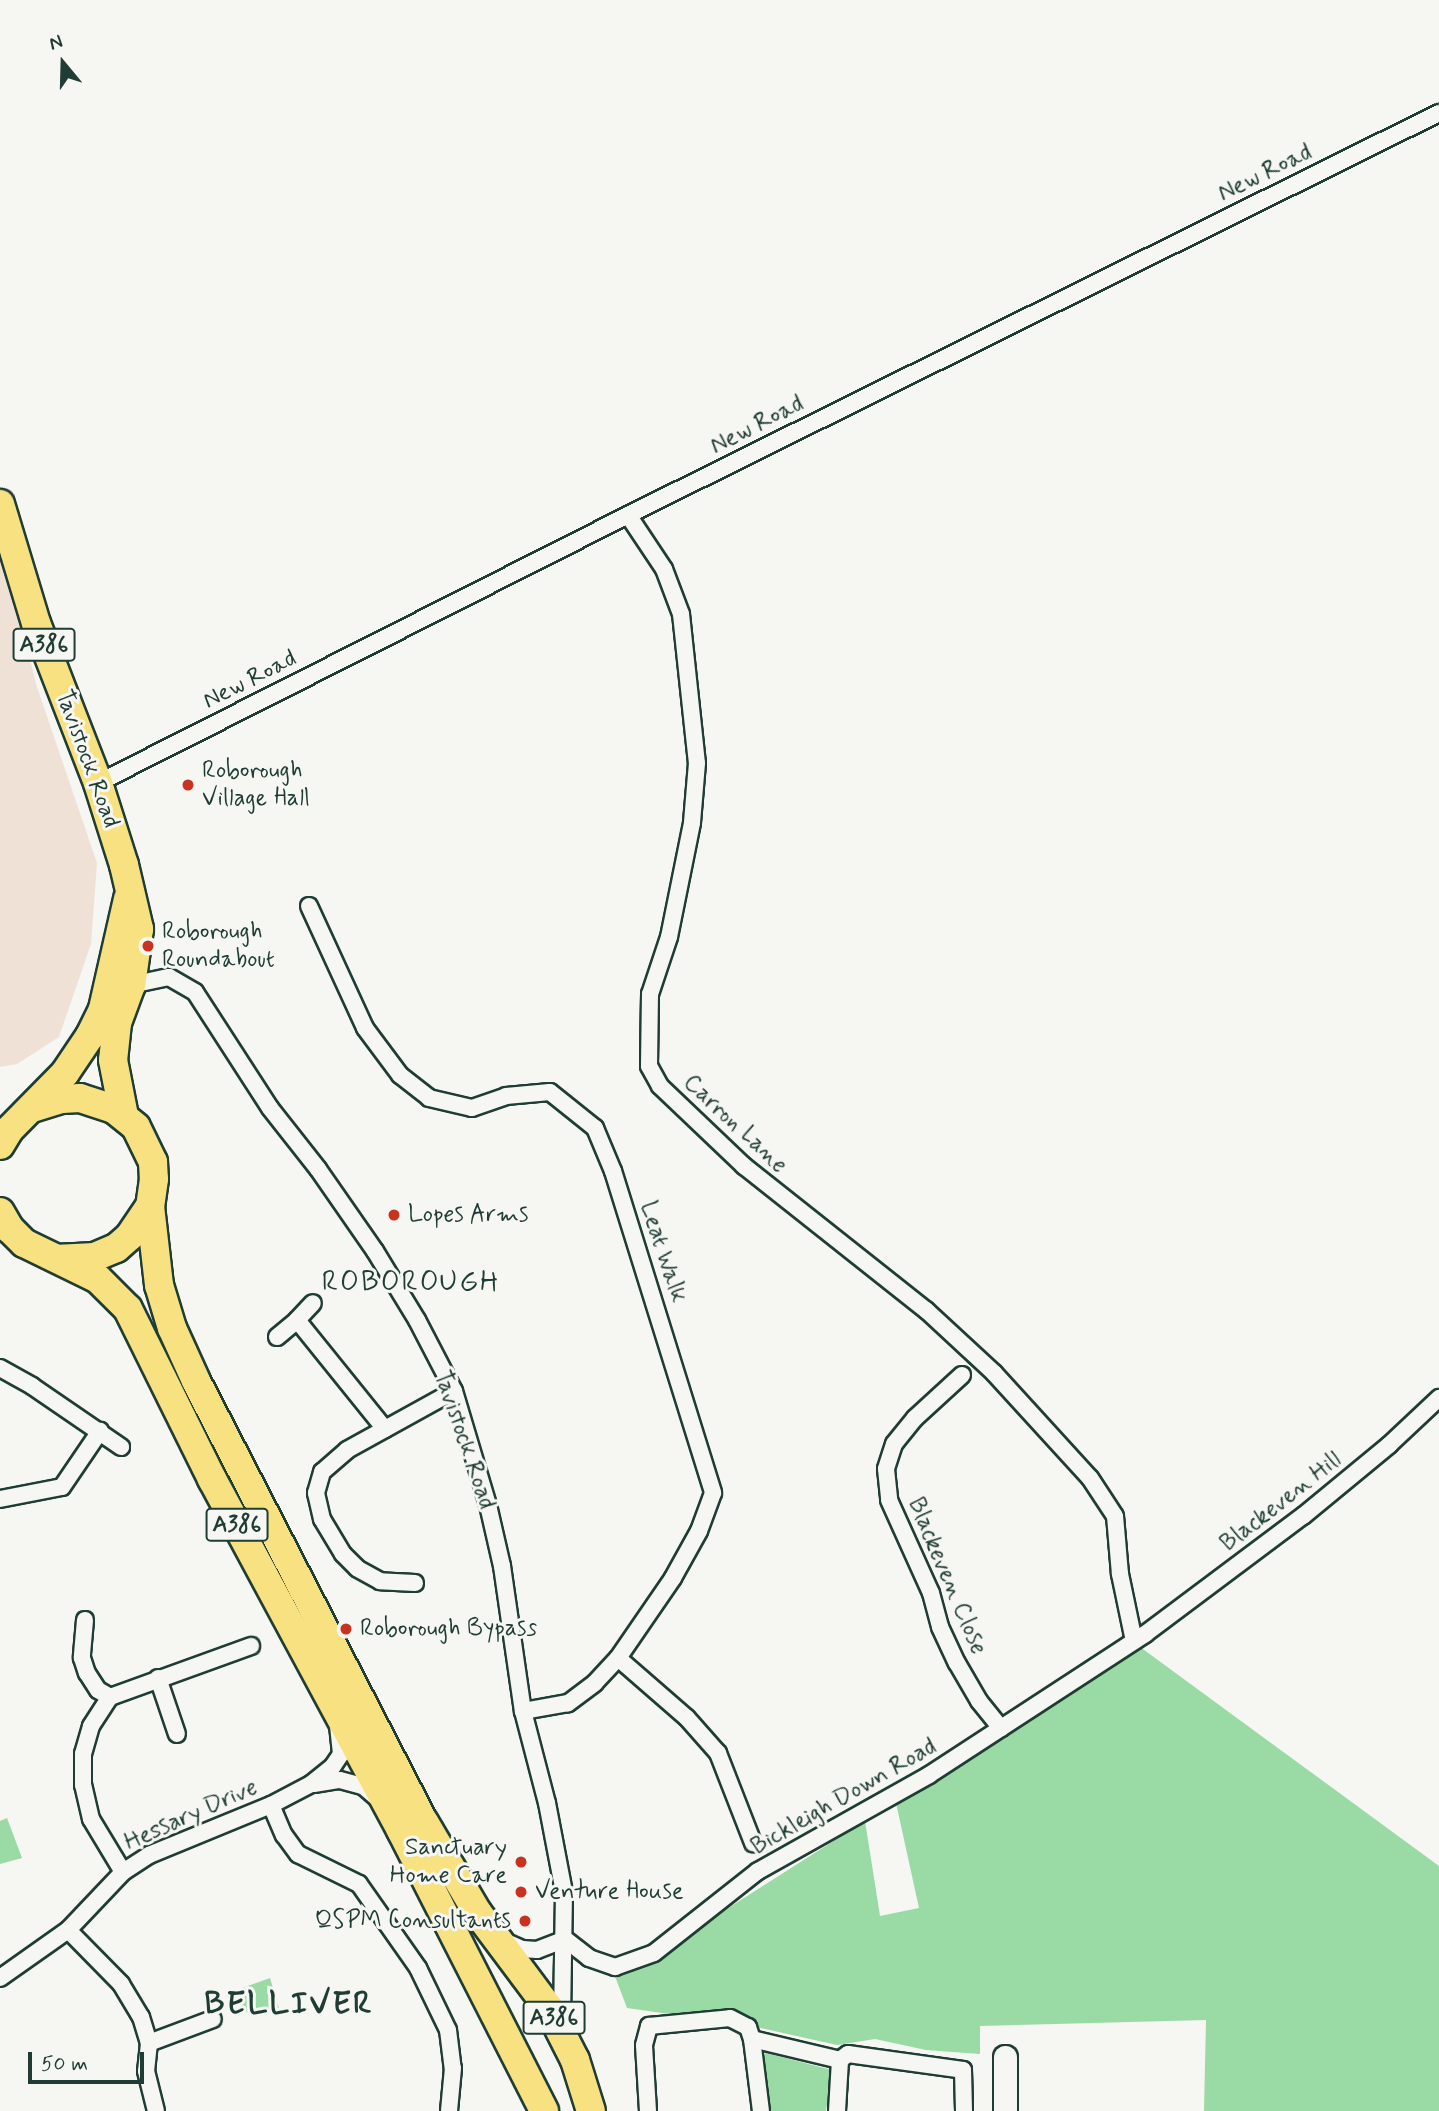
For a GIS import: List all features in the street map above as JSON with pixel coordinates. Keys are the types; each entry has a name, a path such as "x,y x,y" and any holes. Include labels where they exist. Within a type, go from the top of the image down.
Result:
{"highway":[{"name":"Tavistock Road","path":"0,503 36,623 98,783 124,865 129,897 139,929 131,985 117,1023 113,1060 124,1116"},
{"name":"Tavistock Road","path":"0,1145 20,1112 65,1073 90,1036 103,1009 129,897"},
{"name":"Tavistock Road","path":"20,1112 62,1099 97,1101 124,1116 147,1144 155,1179 150,1206 159,1285 172,1328 196,1381 424,1822 455,1877 548,2007 566,2042 592,2111"},
{"name":"Tavistock Road","path":"60,1259 95,1257 116,1248 131,1236 150,1206"},
{"name":"Tavistock Road","path":"0,1212 10,1229 24,1243 98,1279 128,1309 212,1479 401,1830 544,2111"}],"street":[{"name":"New Road","path":"98,783 628,515 1439,113"},
{"name":"Carron Lane","path":"628,515 664,569 681,614 697,763 690,835 668,937 650,994 649,1066 660,1086 744,1166 926,1310 994,1373 1090,1478 1115,1516 1120,1574 1140,1638"},
{"name":"Leat Walk","path":"309,906 365,1028 400,1075 429,1098 472,1108 506,1096 550,1092 595,1128 613,1171 713,1493 699,1531 673,1578 618,1658 595,1683 568,1703 523,1711"},
{"name":"Tavistock Road","path":"131,985 169,977 195,992 270,1108 318,1169 375,1251 417,1320 454,1391 488,1505 502,1566 523,1711 547,1803 564,1892 565,1939 560,2011 566,2042"},
{"path":"277,1336 313,1303"},
{"path":"297,1320 385,1429"},
{"path":"0,1368 121,1447"},
{"name":"Blackeven Close","path":"962,1375 915,1418 894,1444 886,1469 888,1490 910,1551 931,1593 940,1627 951,1651 979,1701 1001,1728"},
{"path":"415,1583 380,1581 357,1568 343,1554 322,1519 316,1493 322,1472 347,1450 454,1391"},
{"name":"Blackeven Hill","path":"1140,1638 1303,1516 1389,1445 1439,1398"},
{"path":"0,1499 62,1487 100,1431"},
{"path":"85,1620 82,1658 87,1673 98,1690 110,1697"},
{"name":"Bickleigh Down Road","path":"565,1939 589,1958 615,1967 654,1953 758,1871 886,1801 1140,1638"},
{"path":"123,1872 91,1819 83,1785 83,1754 91,1726 110,1697 251,1646"},
{"path":"618,1658 687,1718 718,1753 753,1843"},
{"path":"158,1678 177,1734"},
{"name":"Hessary Drive","path":"0,1978 68,1930 123,1872 154,1853 271,1805 311,1784 333,1766 341,1754 340,1731 325,1689"},
{"name":"Hessary Drive","path":"311,1784 340,1780 363,1786 375,1795 401,1830"},
{"path":"271,1805 284,1835 298,1854 359,1884 379,1907 418,1968 448,2030 453,2068 449,2111"},
{"path":"68,1930 121,1984 141,2017 149,2043 146,2071 156,2111"},
{"path":"496,1937 522,1949 537,1950 565,1939"},
{"path":"648,2111 644,2045 649,2026 730,2018 750,2033 840,2060"},
{"path":"149,2043 213,2020"},
{"path":"750,2033 761,2111"},
{"path":"837,2111 840,2060 848,2054 963,2070 964,2111"},
{"path":"1005,2057 1005,2111"}],"shaded area":[{"path":"0,544 37,687 97,863 91,944 59,1037 17,1064 0,1067"}],"green space":[{"path":"1136,1644 1439,1866 1439,2111 1204,2111 1206,2020 980,2026 980,2054 926,2050 875,2039 837,2045 747,2025 627,2008 613,1971 637,1966 865,1821 880,1916 919,1908 896,1803"},
{"path":"7,1818 22,1858 0,1864 0,1821"},
{"path":"270,1978 280,2012 248,2013 228,1993"},
{"path":"766,2053 832,2070 826,2111 769,2111 762,2056"}],"place":[{"name":"Roborough Village Hall","path":"188,785"},
{"name":"Roborough Roundabout","path":"148,946"},
{"name":"Lopes Arms","path":"394,1215"},
{"name":"Roborough Bypass","path":"346,1629"},
{"name":"Sanctuary Home Care","path":"521,1862"},
{"name":"Venture House","path":"521,1892"},
{"name":"QSPM Consultants","path":"525,1921"}],"district":[{"name":"ROBOROUGH","path":"411,1283"},
{"name":"BELLIVER","path":"289,2004"}]}
